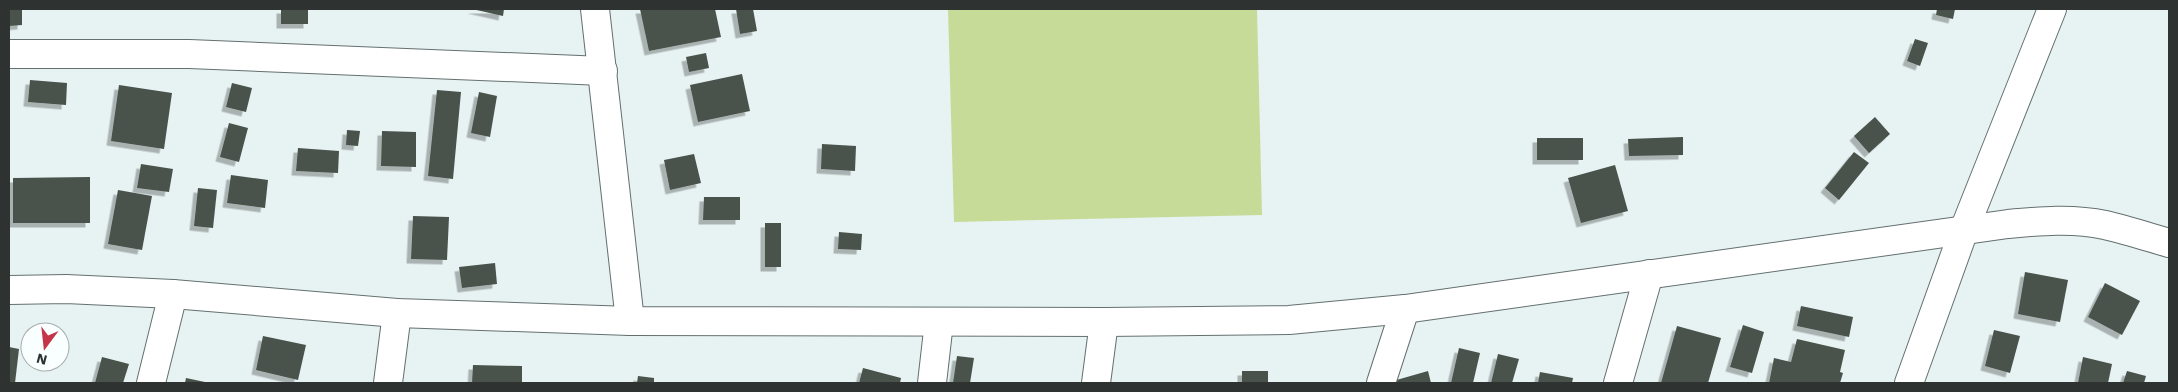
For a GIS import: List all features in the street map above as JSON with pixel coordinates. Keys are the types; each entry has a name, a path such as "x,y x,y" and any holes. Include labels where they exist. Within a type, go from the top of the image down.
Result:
{"street":[{"path":"595,9 630,321"},
{"path":"1909,383 1964,230 2052,9"},
{"path":"9,54 189,54 603,70"},
{"path":"9,290 66,289 173,294 397,313 630,321 1104,322 1289,320 1405,309 2008,224 2068,221 2104,225 2169,243"},
{"path":"1618,383 1649,274"},
{"path":"151,383 173,294"},
{"path":"1381,383 1405,309"},
{"path":"388,383 397,313"},
{"path":"932,383 939,322"},
{"path":"1096,383 1104,322"}],"green space":[{"path":"948,9 1257,9 1262,215 954,222"}],"building":[{"path":"9,9 22,9 22,25 9,26"},
{"path":"281,9 308,9 308,24 281,24"},
{"path":"472,9 504,9 503,16"},
{"path":"640,9 715,9 721,37 649,51"},
{"path":"736,9 753,9 757,31 740,34"},
{"path":"1937,9 1955,9 1953,19 1936,15"},
{"path":"1915,39 1928,43 1920,66 1907,61"},
{"path":"706,53 709,68 689,72 686,57"},
{"path":"742,74 750,111 698,122 690,85"},
{"path":"30,80 67,83 66,105 28,102"},
{"path":"232,83 252,88 246,112 226,107"},
{"path":"119,85 172,93 164,149 111,141"},
{"path":"437,90 461,92 453,179 428,176"},
{"path":"479,92 497,96 490,137 471,133"},
{"path":"1875,117 1890,134 1869,153 1854,136"},
{"path":"229,123 248,128 239,162 220,157"},
{"path":"347,130 360,131 358,146 346,145"},
{"path":"382,131 416,132 416,167 381,166"},
{"path":"1683,137 1683,155 1629,156 1628,139"},
{"path":"1537,138 1583,138 1583,160 1537,160"},
{"path":"822,144 856,146 855,171 821,169"},
{"path":"298,148 339,151 338,173 296,171"},
{"path":"1854,152 1869,163 1839,200 1825,188"},
{"path":"694,154 701,183 670,190 664,160"},
{"path":"141,164 173,169 169,192 137,188"},
{"path":"1615,165 1628,211 1581,223 1568,178"},
{"path":"231,175 268,180 265,208 227,203"},
{"path":"90,177 90,223 13,223 13,178"},
{"path":"198,188 217,190 213,228 194,226"},
{"path":"118,190 152,196 142,250 108,244"},
{"path":"704,197 740,197 740,220 703,220"},
{"path":"413,216 449,217 447,260 411,259"},
{"path":"765,223 781,223 781,267 765,267"},
{"path":"839,232 862,234 861,250 838,249"},
{"path":"495,263 497,284 462,288 459,267"},
{"path":"2025,272 2068,280 2060,322 2018,314"},
{"path":"2105,283 2140,301 2122,335 2088,317"},
{"path":"1801,306 1853,317 1849,337 1797,326"},
{"path":"1743,325 1764,332 1752,373 1730,367"},
{"path":"1677,326 1721,338 1708,383 1661,383"},
{"path":"1994,330 2020,336 2010,373 1985,366"},
{"path":"263,336 306,345 298,380 256,370"},
{"path":"1797,339 1845,350 1840,372 1843,373 1840,383 1769,383 1774,358 1791,362"},
{"path":"9,347 19,349 15,383 9,383"},
{"path":"1459,348 1480,353 1473,383 1451,383"},
{"path":"1498,354 1519,359 1512,383 1491,383"},
{"path":"957,356 974,358 970,383 953,383"},
{"path":"102,357 129,364 123,383 95,383"},
{"path":"2083,357 2112,364 2108,383 2078,383"},
{"path":"473,365 522,366 522,383 472,383"},
{"path":"863,368 901,378 900,383 859,383"},
{"path":"1242,371 1268,371 1268,383 1242,383"},
{"path":"1428,371 1431,383 1393,383 1393,381"},
{"path":"2127,371 2146,376 2144,383 2123,383"},
{"path":"1540,372 1573,378 1572,383 1538,383"},
{"path":"638,376 654,378 654,383 637,383"},
{"path":"186,378 205,382 205,383 185,383"}]}
